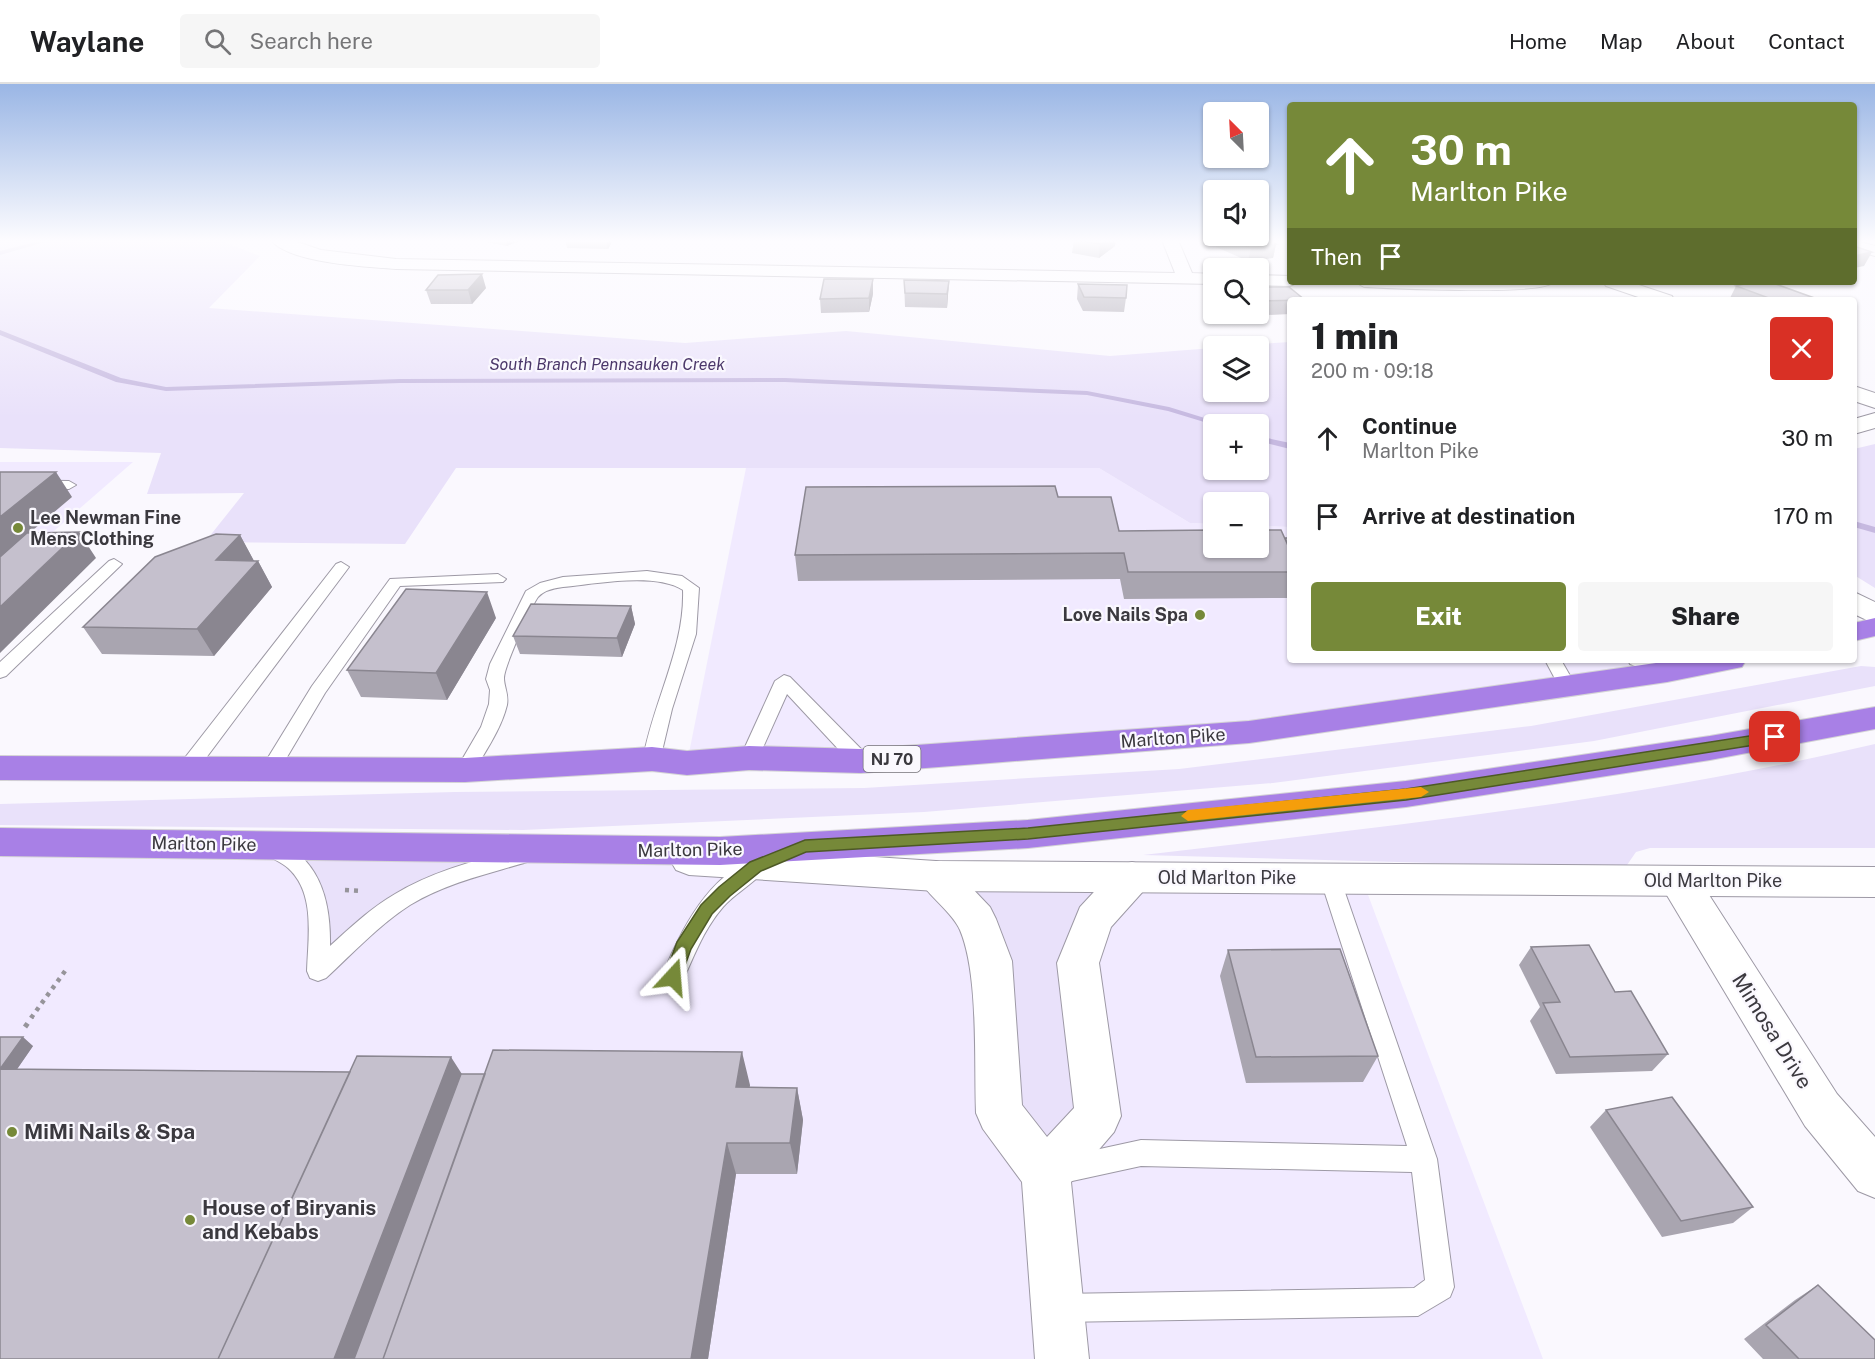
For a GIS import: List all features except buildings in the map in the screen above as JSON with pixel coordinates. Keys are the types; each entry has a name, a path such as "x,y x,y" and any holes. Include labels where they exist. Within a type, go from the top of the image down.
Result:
{"highway":[{"path":"1857,631 1875,627"},
{"name":"Marlton Pike","path":"0,768 465,770 652,759 687,763 749,758 861,761 1249,732 1560,673 1667,672 1715,663"},
{"name":"Marlton Pike","path":"0,842 720,851 1028,834 1406,794 1710,748 1875,718"}],"street":[{"path":"1857,376 1875,384"},
{"path":"1857,394 1875,401"},
{"path":"1857,425 1875,420"},
{"path":"1857,603 1875,615"},
{"name":"Old Marlton Pike","path":"579,850 756,866 936,876 1875,882"},
{"path":"936,876 976,920 991,962 999,1113 1046,1174 1062,1359"},
{"path":"1046,1174 1098,1116 1078,963 1094,919 1132,877"},
{"name":"Mimosa Drive","path":"1679,881 1821,1110 1875,1174"}],"lane":[{"path":"0,484 69,485"},
{"path":"0,672 114,564"},
{"path":"188,769 341,567"},
{"path":"465,770 490,727 498,704 499,690 495,679 498,664 532,594 545,586 563,582 647,576 677,579 691,588 693,606 685,643 662,711 652,759"},
{"path":"270,769 318,690 395,582 498,579"},
{"path":"1644,663 1667,672"},
{"path":"749,758 784,681 861,761"},
{"path":"268,845 301,867 314,889 319,908 318,971 388,909 416,893 467,872 540,850"},
{"path":"673,977 683,947 707,910 739,877 756,866 805,846"},
{"path":"1058,1308 1418,1302 1440,1287 1424,1159 1330,879"},
{"path":"1046,1174 1141,1153 1424,1159"}],"path":[{"path":"26,1027 68,967"}],"shaded area":[{"path":"0,300 217,300 209,308 685,343 846,331 1110,356 1203,349 1203,402 1269,402 1269,343 1287,342 1287,527 1269,526 1269,492 1203,492 1203,524 1190,523 1099,468 456,468 405,544 205,542 244,493 147,494 161,453 0,448"},
{"path":"1875,444 1875,588 1857,577 1857,448"},
{"path":"0,462 133,462 0,578"},
{"path":"746,468 1099,468 1190,523 1203,524 1203,558 1269,558 1269,526 1287,527 1287,663 1666,663 1667,672 1249,732 687,763"},
{"path":"1861,666 1875,667 1875,686 1594,741 1273,783 924,812 523,830 0,825 0,804 455,792 864,788 1179,769 1531,726"},
{"path":"1875,744 1875,848 1650,848 1636,852 1627,865 1621,868 1143,855 1419,822 1602,797 1784,764"},
{"path":"0,842 268,845 936,876 1078,963 1132,877 1362,879 1543,1359 0,1359"},
{"path":"268,845 540,850 422,889 318,971 314,889"},
{"path":"936,876 1132,877 1094,919 1098,1116 1046,1174 999,1113 991,961"}],"waterway":[{"name":"South Branch Pennsauken Creek","path":"0,332 119,380 166,389 400,381 785,380 1087,393 1169,409 1203,419"},
{"name":"South Branch Pennsauken Creek","path":"1269,441 1287,445"},
{"name":"South Branch Pennsauken Creek","path":"1857,525 1875,530"}],"slow traffic":[{"path":"1188,816 1421,792"}],"place":[{"name":"Lee Newman Fine Mens Clothing","path":"18,528"},
{"name":"Love Nails Spa","path":"1200,615"},
{"name":"MiMi Nails & Spa","path":"12,1132"},
{"name":"House of Biryanis and Kebabs","path":"190,1220"}],"route":[{"path":"673,977 683,947 707,910 724,891 756,866 805,846 1028,834 1303,803 1406,794 1775,737"}]}
